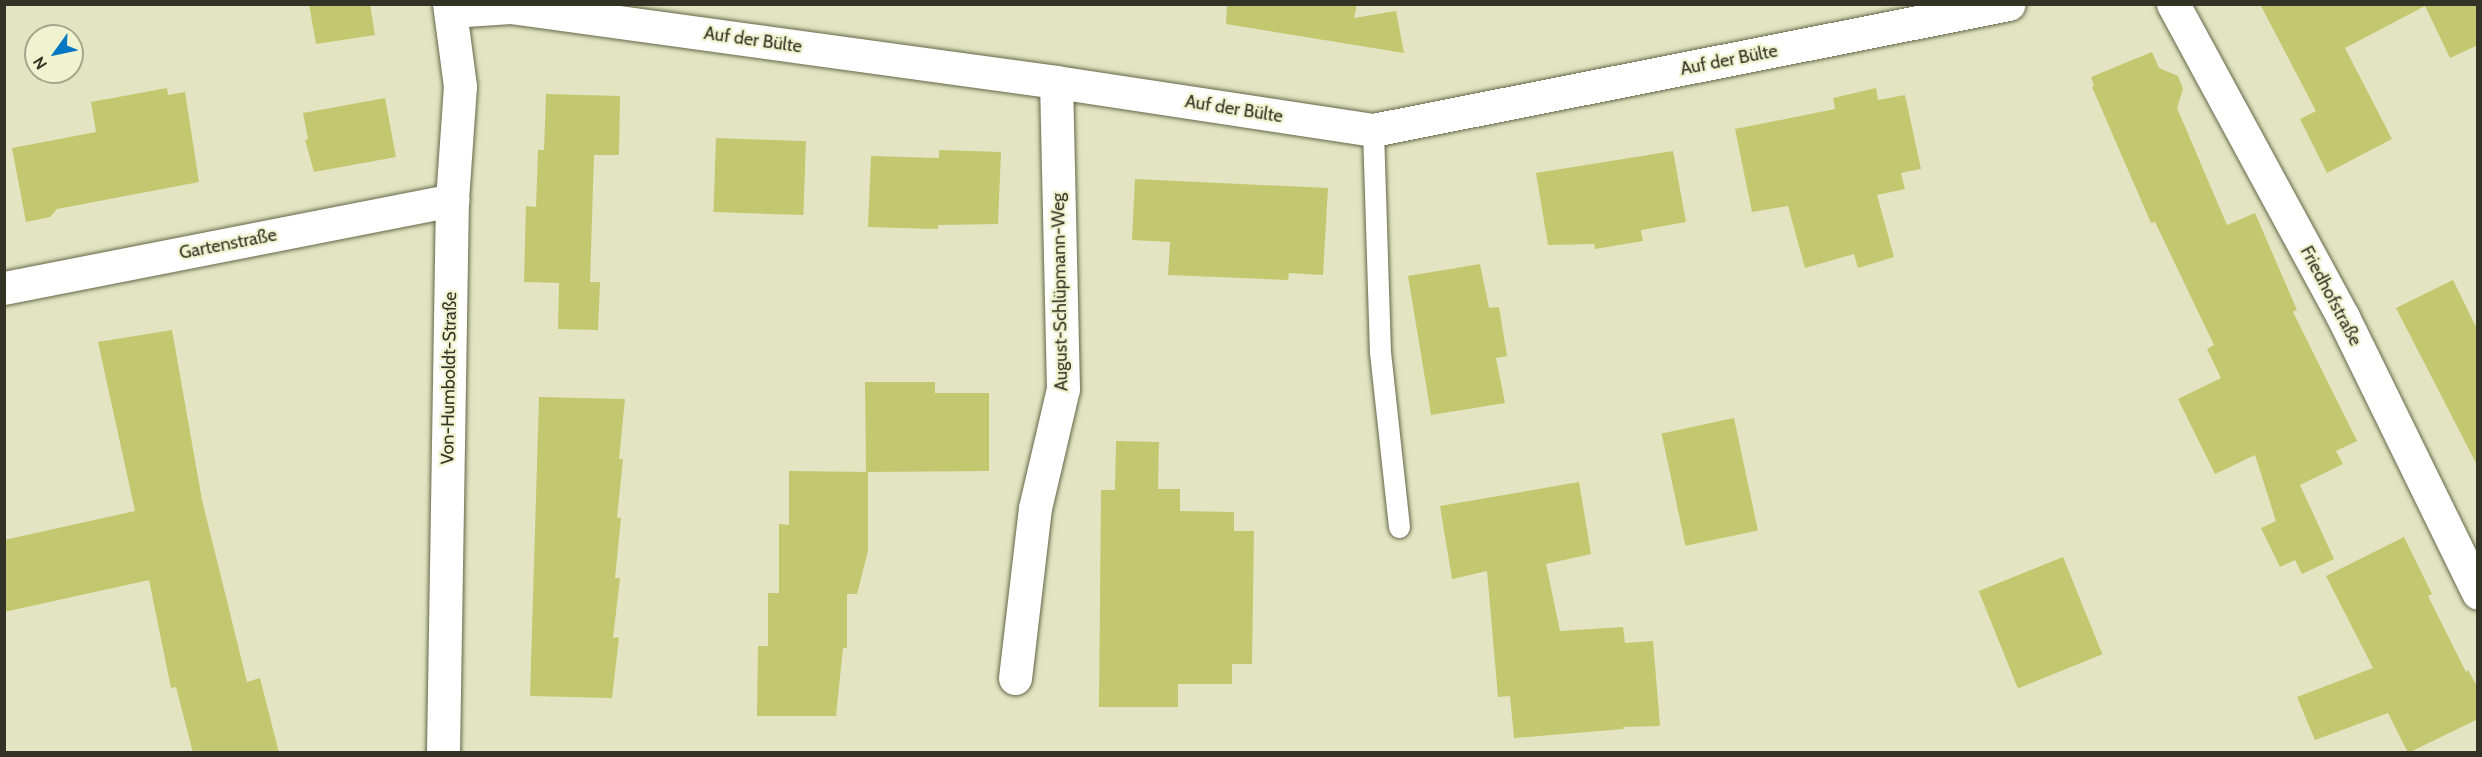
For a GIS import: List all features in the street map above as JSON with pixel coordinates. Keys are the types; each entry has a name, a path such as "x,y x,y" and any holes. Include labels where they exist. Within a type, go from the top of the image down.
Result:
{"street":[{"name":"Auf der Bülte","path":"450,8 510,7 1056,82 1373,130 2009,4"},
{"name":"Friedhofstraße","path":"2173,4 2343,317 2478,593"},
{"name":"Von-Humboldt-Straße","path":"443,753 452,200 460,86 450,8"},
{"name":"August-Schlüpmann-Weg","path":"1015,678 1035,508 1064,389 1056,82"},
{"name":"Gartenstraße","path":"4,288 452,200"}],"lane":[{"path":"1373,130 1380,352 1399,528"}],"building":[{"path":"309,4 370,4 375,35 316,44"},
{"path":"1227,4 1357,4 1354,18 1396,11 1404,53 1226,24"},
{"path":"2260,4 2478,4 2478,45 2450,58 2425,6 2345,48 2392,139 2327,173 2300,119 2316,111"},
{"path":"2152,52 2159,68 2178,76 2183,89 2177,108 2227,225 2255,213 2297,310 2293,312 2357,441 2336,451 2343,464 2300,485 2334,559 2302,574 2295,560 2280,567 2261,528 2276,521 2255,455 2215,474 2178,399 2221,378 2207,349 2214,345 2155,222 2151,223 2092,87 2094,86 2091,77"},
{"path":"167,88 168,95 185,92 199,182 57,209 50,217 26,222 12,148 96,132 91,102"},
{"path":"1876,88 1878,100 1905,95 1921,169 1901,173 1905,189 1877,195 1894,257 1858,268 1854,254 1805,268 1788,206 1752,212 1735,129 1835,109 1833,98"},
{"path":"546,94 620,96 619,155 594,155 590,282 600,282 598,330 558,329 559,283 524,282 526,206 536,207 538,150 544,150"},
{"path":"385,98 396,157 314,172 305,140 308,139 303,113"},
{"path":"716,138 806,141 803,215 713,212"},
{"path":"939,150 1001,152 998,224 938,225 938,229 868,227 871,156 939,158"},
{"path":"1673,151 1686,222 1641,230 1643,241 1595,249 1594,244 1548,245 1536,173"},
{"path":"1135,179 1328,188 1323,275 1289,273 1288,280 1168,275 1170,242 1132,240"},
{"path":"1480,264 1489,308 1499,307 1507,356 1496,358 1505,403 1431,415 1408,276"},
{"path":"2453,280 2478,331 2478,467 2396,308"},
{"path":"172,330 202,500 247,682 260,678 279,753 193,753 176,687 171,688 149,580 4,612 4,540 135,511 98,342"},
{"path":"865,382 935,382 935,393 989,393 989,471 868,472 868,551 857,594 847,594 847,648 843,648 836,716 757,716 758,646 768,646 768,593 779,593 779,524 789,525 789,471 866,472"},
{"path":"539,397 625,399 619,459 623,459 617,518 621,518 615,578 620,578 613,638 619,637 612,698 530,696"},
{"path":"1734,418 1758,530 1686,546 1662,433"},
{"path":"1116,441 1159,442 1158,489 1180,489 1180,511 1234,512 1234,531 1254,531 1252,664 1232,664 1232,684 1178,684 1178,707 1099,707 1101,490 1115,490"},
{"path":"1579,482 1591,554 1546,564 1560,631 1623,627 1625,643 1653,641 1660,726 1623,727 1624,729 1514,738 1510,696 1498,697 1487,571 1452,579 1440,506"},
{"path":"2404,537 2432,594 2428,596 2466,672 2468,670 2478,688 2478,719 2408,753 2388,713 2315,740 2297,697 2373,668 2326,576"},
{"path":"2063,557 2102,654 2018,688 1979,591"}]}
